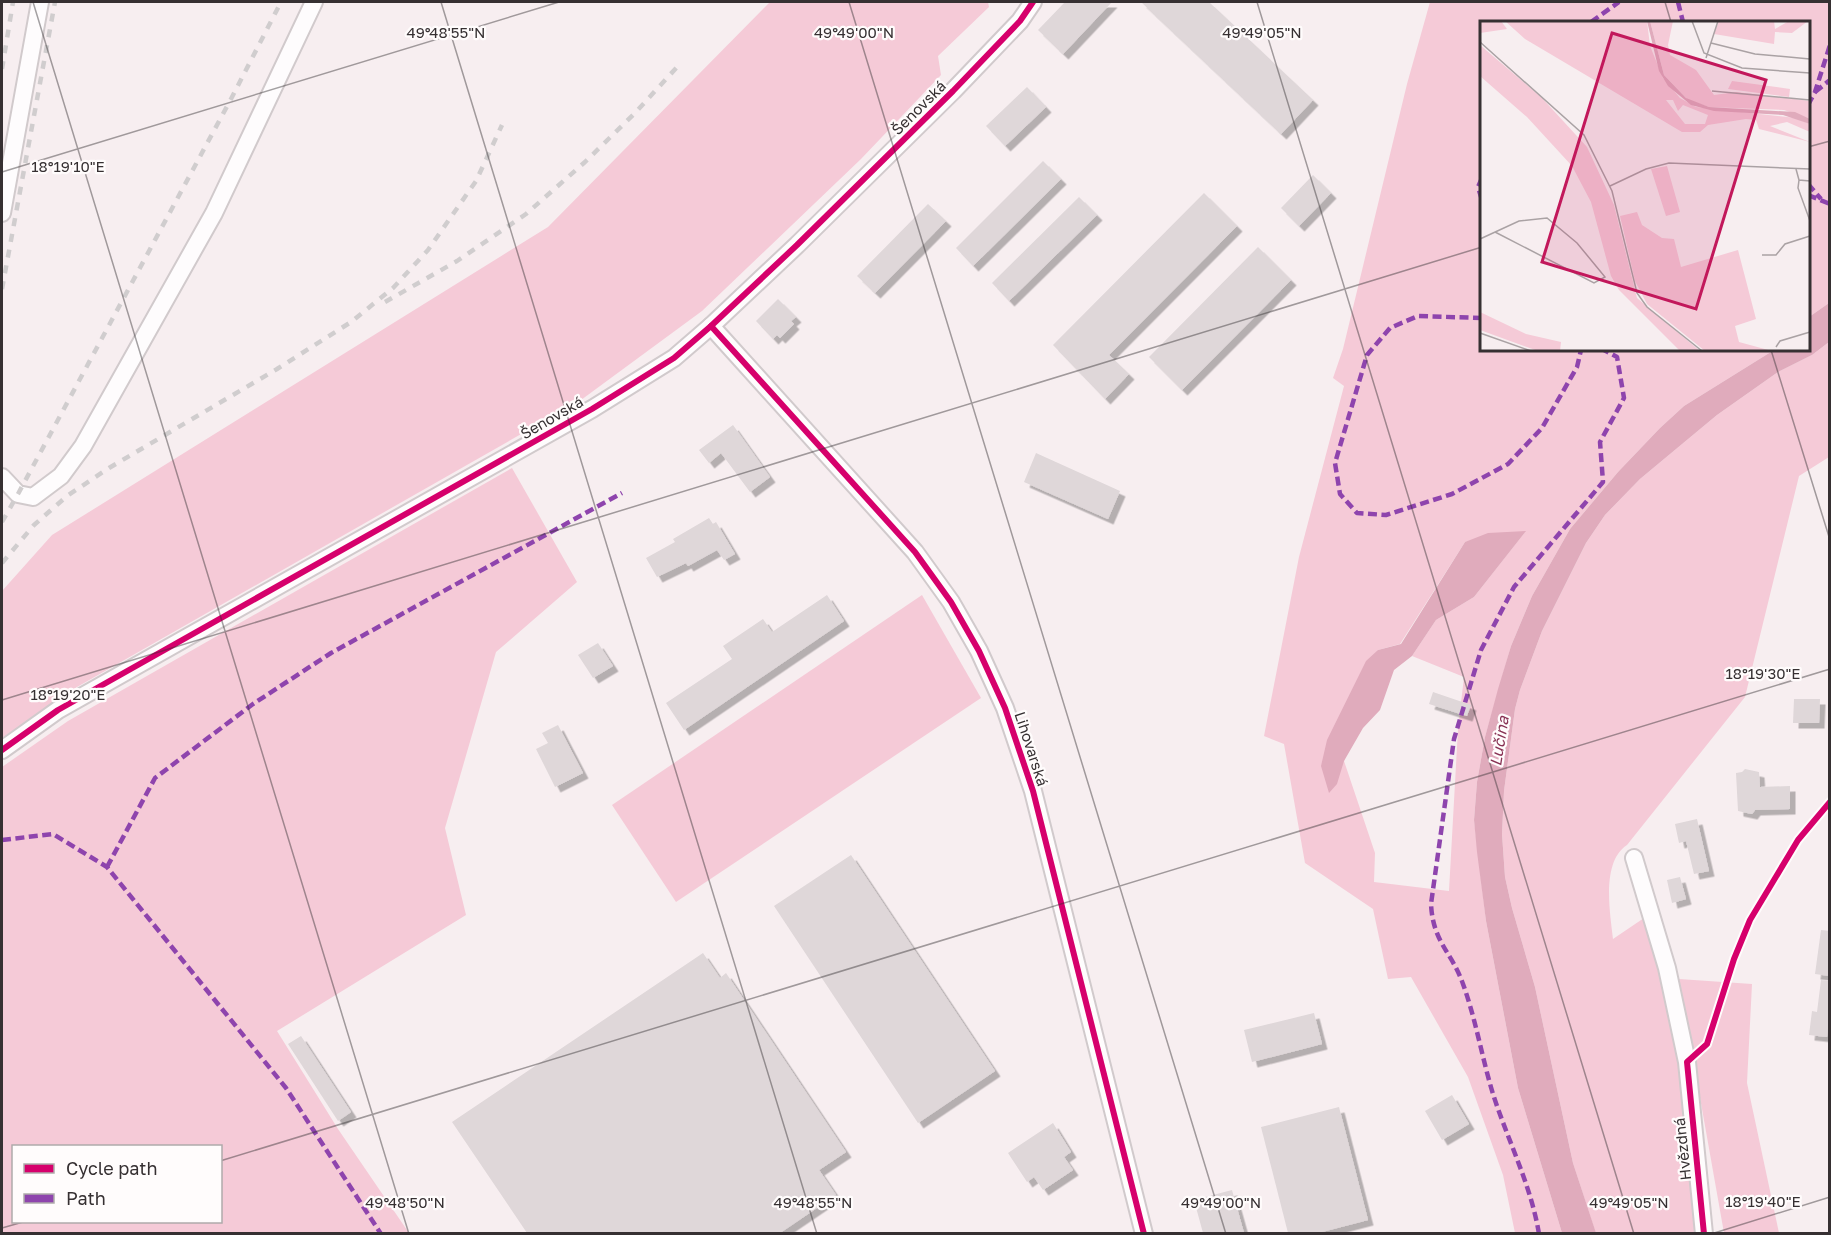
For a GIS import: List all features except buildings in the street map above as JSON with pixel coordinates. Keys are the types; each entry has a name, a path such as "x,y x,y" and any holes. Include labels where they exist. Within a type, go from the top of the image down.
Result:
{"street":[{"path":"2,213 40,2"},
{"path":"2,477 18,494 33,497 61,476 83,446 214,213 314,2"},
{"name":"Šenovská","path":"2,750 58,710 628,387 674,358 797,245 953,91 1020,21 1034,2"},
{"name":"Lihovarská","path":"711,326 915,552 951,602 980,651 1005,708 1033,791 1144,1233"},
{"name":"Hvězdná","path":"1634,858 1667,968 1687,1062 1704,1233"}],"shaded area":[{"path":"770,2 988,2 989,7 938,56 941,75 861,159 702,311 581,400 77,687 2,740 2,591 52,535 548,227"},
{"path":"1430,2 1829,2 1829,303 1810,316 1810,21 1480,21 1480,351 1772,351 1684,406 1618,472 1570,529 1532,596 1511,646 1485,737 1477,782 1474,820 1486,921 1518,1088 1562,1233 1515,1233 1503,1175 1468,1077 1411,977 1388,979 1373,909 1305,863 1284,744 1264,736 1299,557 1344,386 1333,378 1343,349 1407,84","holes":["1525,532 1474,597 1436,620 1412,656 1464,677 1458,729 1449,891 1374,882 1375,853 1344,761 1378,650 1400,644 1465,542"]},
{"path":"1829,342 1829,457 1799,476 1745,697 1619,853 1610,875 1609,902 1613,939 1644,918 1667,995 1682,1074 1700,1233 1596,1234 1573,1163 1535,987 1505,877 1502,834 1504,791 1515,709 1542,631 1586,543 1605,515 1640,479 1717,415 1778,372 1812,355"},
{"path":"512,468 577,582 496,652 445,828 466,915 277,1031 338,1129 409,1233 2,1233 2,767 68,721"},
{"path":"922,595 981,698 676,902 612,805"},
{"path":"1679,979 1752,984 1747,1083 1779,1233 1724,1233"}],"water":[{"name":"Lučina","path":"1829,303 1829,342 1812,355 1778,372 1717,415 1640,479 1605,515 1586,543 1542,631 1520,690 1515,709 1504,791 1502,834 1505,877 1535,987 1573,1163 1596,1233 1562,1233 1518,1088 1486,921 1474,820 1477,782 1485,737 1511,646 1532,596 1570,529 1618,472 1684,406 1772,351 1810,351 1810,316"},
{"path":"1526,531 1474,597 1436,620 1412,656 1394,670 1380,710 1363,728 1344,761 1337,784 1329,793 1321,766 1327,740 1366,661 1378,650 1401,644 1465,542 1488,533"}],"railway":[{"path":"2,69 13,2"},
{"path":"2,289 55,2"},
{"path":"2,522 231,99 281,2"},
{"path":"385,302 457,261 526,214 585,162 635,113 678,66"},
{"path":"2,563 34,525 67,496 109,468 277,369 351,322 393,288 428,250 476,181 502,125"}],"marked path":[{"path":"1592,21 1619,2"},
{"path":"1678,2 1683,21"},
{"path":"1810,101 1830,45"},
{"path":"1815,92 1830,80"},
{"path":"1480,182 1478,187 1480,194"},
{"path":"1810,186 1821,199"},
{"path":"1810,196 1830,204"},
{"path":"1480,318 1418,316 1390,328 1367,355 1335,463 1340,494 1357,513 1386,515 1452,494 1508,464 1542,428 1577,367 1581,351"},
{"path":"1539,1234 1531,1198 1493,1094 1468,998 1459,973 1435,928 1431,904 1454,739 1481,650 1514,587 1603,482 1600,442 1624,398 1617,357 1606,351"},
{"path":"107,867 155,778 253,704 331,653 622,493"},
{"path":"2,840 53,834 107,867 286,1088 381,1234"}],"cycle path":[{"path":"2,750 58,710 592,409 674,358 797,245 953,91 1020,21 1033,2"},
{"path":"711,326 915,552 951,602 979,651 1005,708 1033,791 1144,1234"},
{"path":"1704,1234 1687,1062 1707,1044 1734,959 1750,920 1798,840 1830,802"}]}
